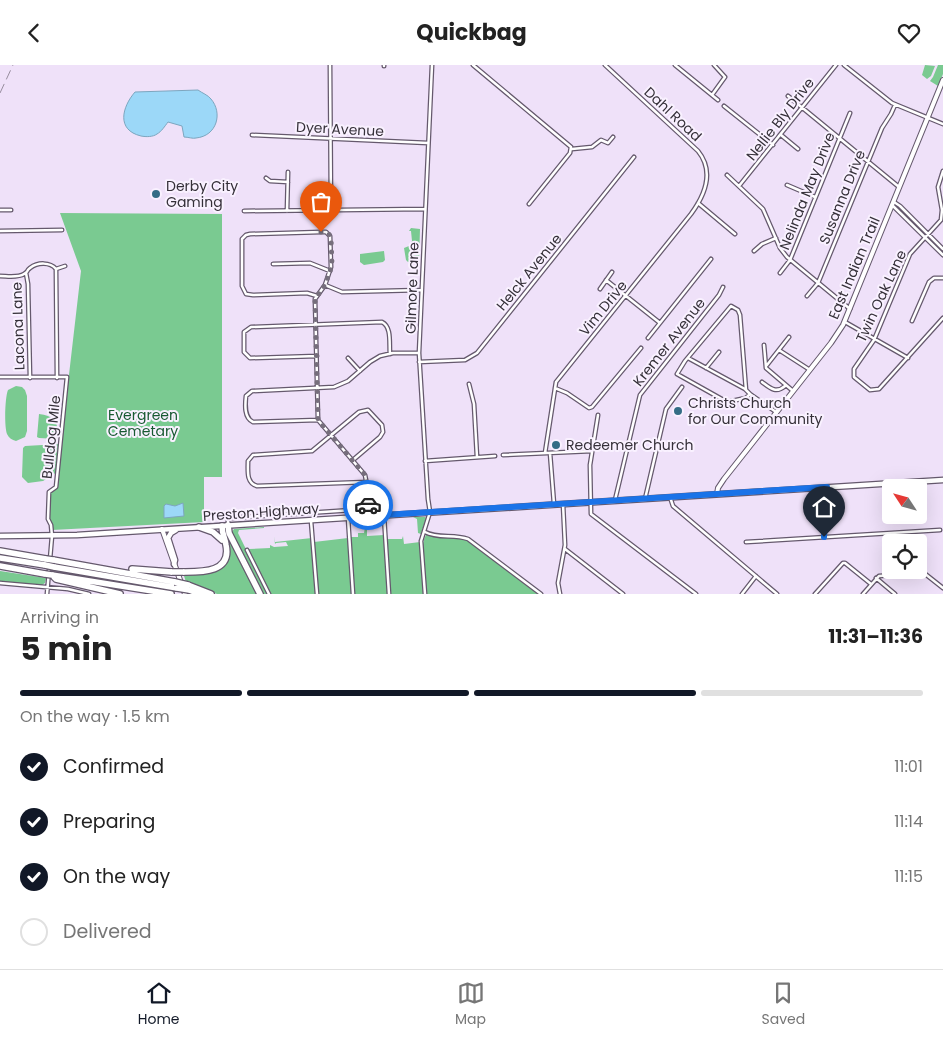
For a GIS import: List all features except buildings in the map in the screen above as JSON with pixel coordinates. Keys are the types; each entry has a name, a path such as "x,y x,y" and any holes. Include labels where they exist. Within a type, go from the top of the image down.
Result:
{"highway":[{"path":"86,565 90,563 135,570 172,572 211,571 225,560 227,551 222,533 225,526"},
{"path":"225,526 260,594"},
{"path":"199,527 214,531 221,538 225,549 222,563"},
{"path":"0,551 86,565 176,585 200,594"},
{"path":"0,558 176,585"},
{"path":"0,566 171,594"},
{"path":"52,575 56,579 120,594"},
{"path":"187,590 211,594"}],"main road":[{"name":"East Indian Trail","path":"717,494 718,488 724,479 835,338 844,322 943,80"},
{"name":"Preston Highway","path":"0,536 52,536 225,526 943,480"},
{"path":"174,563 175,560 169,537 172,531 181,528"},
{"path":"162,529 174,563 187,590"}],"street":[{"path":"330,65 331,210"},
{"name":"Gilmore Lane","path":"425,594 420,541 425,532 430,512 419,353 432,65"},
{"path":"473,65 571,145 572,149"},
{"name":"Dahl Road","path":"606,65 698,151 707,168 706,187"},
{"path":"675,65 718,100"},
{"path":"712,95 725,77 714,65"},
{"name":"Nellie Bly Drive","path":"740,187 836,65"},
{"path":"844,65 895,105 943,124"},
{"path":"788,96 900,188"},
{"name":"Susanna Drive","path":"807,296 818,283 882,128 895,105"},
{"path":"724,106 772,145"},
{"name":"Nelinda May Drive","path":"780,273 790,259 850,113"},
{"name":"Dyer Avenue","path":"252,135 428,143"},
{"path":"781,135 798,149"},
{"path":"529,204 572,149 589,148 601,140 608,143 612,137"},
{"name":"Helck Avenue","path":"419,362 465,359 477,353 634,157"},
{"name":"Twin Oak Lane","path":"908,358 877,390 868,389 854,377 854,369 874,339 906,261 913,249 940,222 943,212 938,190 943,171"},
{"path":"287,211 288,172"},
{"path":"727,175 763,209 783,253 850,309"},
{"path":"266,178 270,181 288,182"},
{"path":"787,185 816,197"},
{"name":"Vim Drive","path":"545,453 555,388 559,379 698,203 706,187"},
{"path":"698,203 735,234"},
{"path":"893,204 943,249"},
{"path":"244,211 425,209"},
{"path":"0,210 11,210"},
{"path":"0,231 62,231"},
{"path":"317,295 307,293 249,295 243,290 241,242 246,235 321,232 328,234 331,240 332,265 325,285 315,299 319,388 318,420 365,475 368,516"},
{"path":"926,235 943,255"},
{"path":"754,251 762,244 776,238"},
{"path":"648,338 711,259"},
{"path":"273,264 310,263 330,271"},
{"path":"0,276 26,273 29,268 44,264 50,264 56,269 57,378 0,377"},
{"path":"56,269 65,265"},
{"path":"600,289 612,272"},
{"name":"Lacona Lane","path":"26,273 28,284 30,377"},
{"path":"912,321 929,282 934,278 943,278"},
{"path":"606,280 660,323"},
{"path":"325,285 342,292 421,290"},
{"name":"Kremer Avenue","path":"614,500 640,395 719,295 723,287"},
{"path":"746,390 742,329 739,313 731,306 688,357 678,371 678,376 727,402 746,398 750,394"},
{"path":"844,322 908,358 943,318"},
{"path":"317,357 250,358 245,354 244,332 249,327 383,323 388,329 390,354"},
{"path":"766,366 789,337"},
{"path":"764,345 768,370 793,391"},
{"path":"555,388 589,407 593,407 641,348"},
{"path":"779,350 810,370"},
{"path":"706,368 719,352"},
{"path":"318,420 253,422 248,418 246,396 252,391 319,388 341,384 377,357 390,354 419,353"},
{"path":"688,357 746,390 776,413"},
{"path":"348,358 360,371"},
{"name":"Bulldog Mile","path":"52,536 51,525 48,519 49,492 56,487 67,377 57,378"},
{"path":"762,382 773,390 778,390 785,385"},
{"path":"469,384 470,394 474,403 477,457"},
{"path":"645,499 666,409 682,387"},
{"path":"353,460 380,437 383,431 382,425 371,412 365,410 359,412 318,448 310,452 253,455 249,459 248,469 250,482 256,486 367,482"},
{"path":"598,415 590,465 590,512 594,517 696,594"},
{"path":"503,455 592,451"},
{"path":"550,453 554,504"},
{"path":"426,461 495,456"},
{"path":"824,537 827,487"},
{"path":"670,497 673,506 777,594"},
{"path":"560,594 558,583 565,549 563,504"},
{"path":"225,526 230,518 368,509"},
{"path":"384,515 389,594"},
{"path":"348,517 353,594"},
{"path":"311,520 317,594"},
{"path":"746,542 940,530"},
{"path":"425,532 435,535 458,535 468,539 541,594"},
{"path":"47,594 52,536"},
{"path":"565,549 624,594"},
{"path":"247,550 269,594"},
{"path":"815,594 837,568 844,563 871,584"},
{"path":"862,594 880,575 924,573 943,588"},
{"path":"742,594 756,576"},
{"path":"876,578 895,594"},
{"path":"0,583 48,587 89,594"}],"green space":[{"path":"925,65 935,66 931,76 927,79 922,75"},
{"path":"938,65 943,65 943,74 938,86 930,81"},
{"name":"Evergreen Cemetary","path":"60,213 222,214 222,477 204,477 204,522 52,530 48,519 49,492 56,487 57,472 43,481 28,483 22,477 23,448 25,446 60,444 59,461 81,271"},
{"path":"411,228 420,229 419,262 408,262 406,260 404,248 409,246 412,241 411,231 409,231"},
{"path":"384,251 385,260 383,262 364,265 360,262 360,254"},
{"path":"16,386 22,387 27,396 27,431 25,437 16,441 7,434 5,418 8,390"},
{"path":"39,414 55,421 57,425 57,439 37,437"},
{"path":"413,517 426,518 421,534 418,533 417,519"},
{"path":"367,526 367,536 384,535 388,594 354,594 350,537 358,537 358,533 364,533"},
{"path":"264,527 239,530 238,533 268,594 262,594 231,533 234,529"},
{"path":"225,530 258,594 217,594 186,582 183,573 214,573 223,566 227,558"},
{"path":"427,534 467,540 539,594 426,594 422,554 424,539"},
{"path":"274,536 275,542 312,538 316,594 270,594 247,547 249,549 270,548 270,545 274,547 288,546 286,542 275,544"},
{"path":"403,536 404,544 420,542 424,594 390,594 386,539 402,539"},
{"path":"348,538 352,594 318,594 314,542"},
{"path":"0,571 46,578 45,583 42,585 0,582"}],"water":[{"path":"198,90 210,98 217,111 216,123 209,133 195,138 184,137 182,126 168,122 155,135 149,137 133,133 128,129 124,117 125,111 130,98 135,92"},
{"path":"183,503 184,516 164,518 164,506 166,504 175,506"}],"railway":[{"path":"0,93 13,65"}],"way so far":[{"path":"321,232 328,233 331,237 332,262 325,285 315,299 318,420 365,475 368,505"}],"place":[{"name":"Derby City Gaming","path":"156,194"},
{"name":"Christs Church for Our Community","path":"678,411"},
{"name":"Redeemer Church","path":"556,445"}],"route":[{"path":"368,505 368,516 827,487 824,537"}]}
